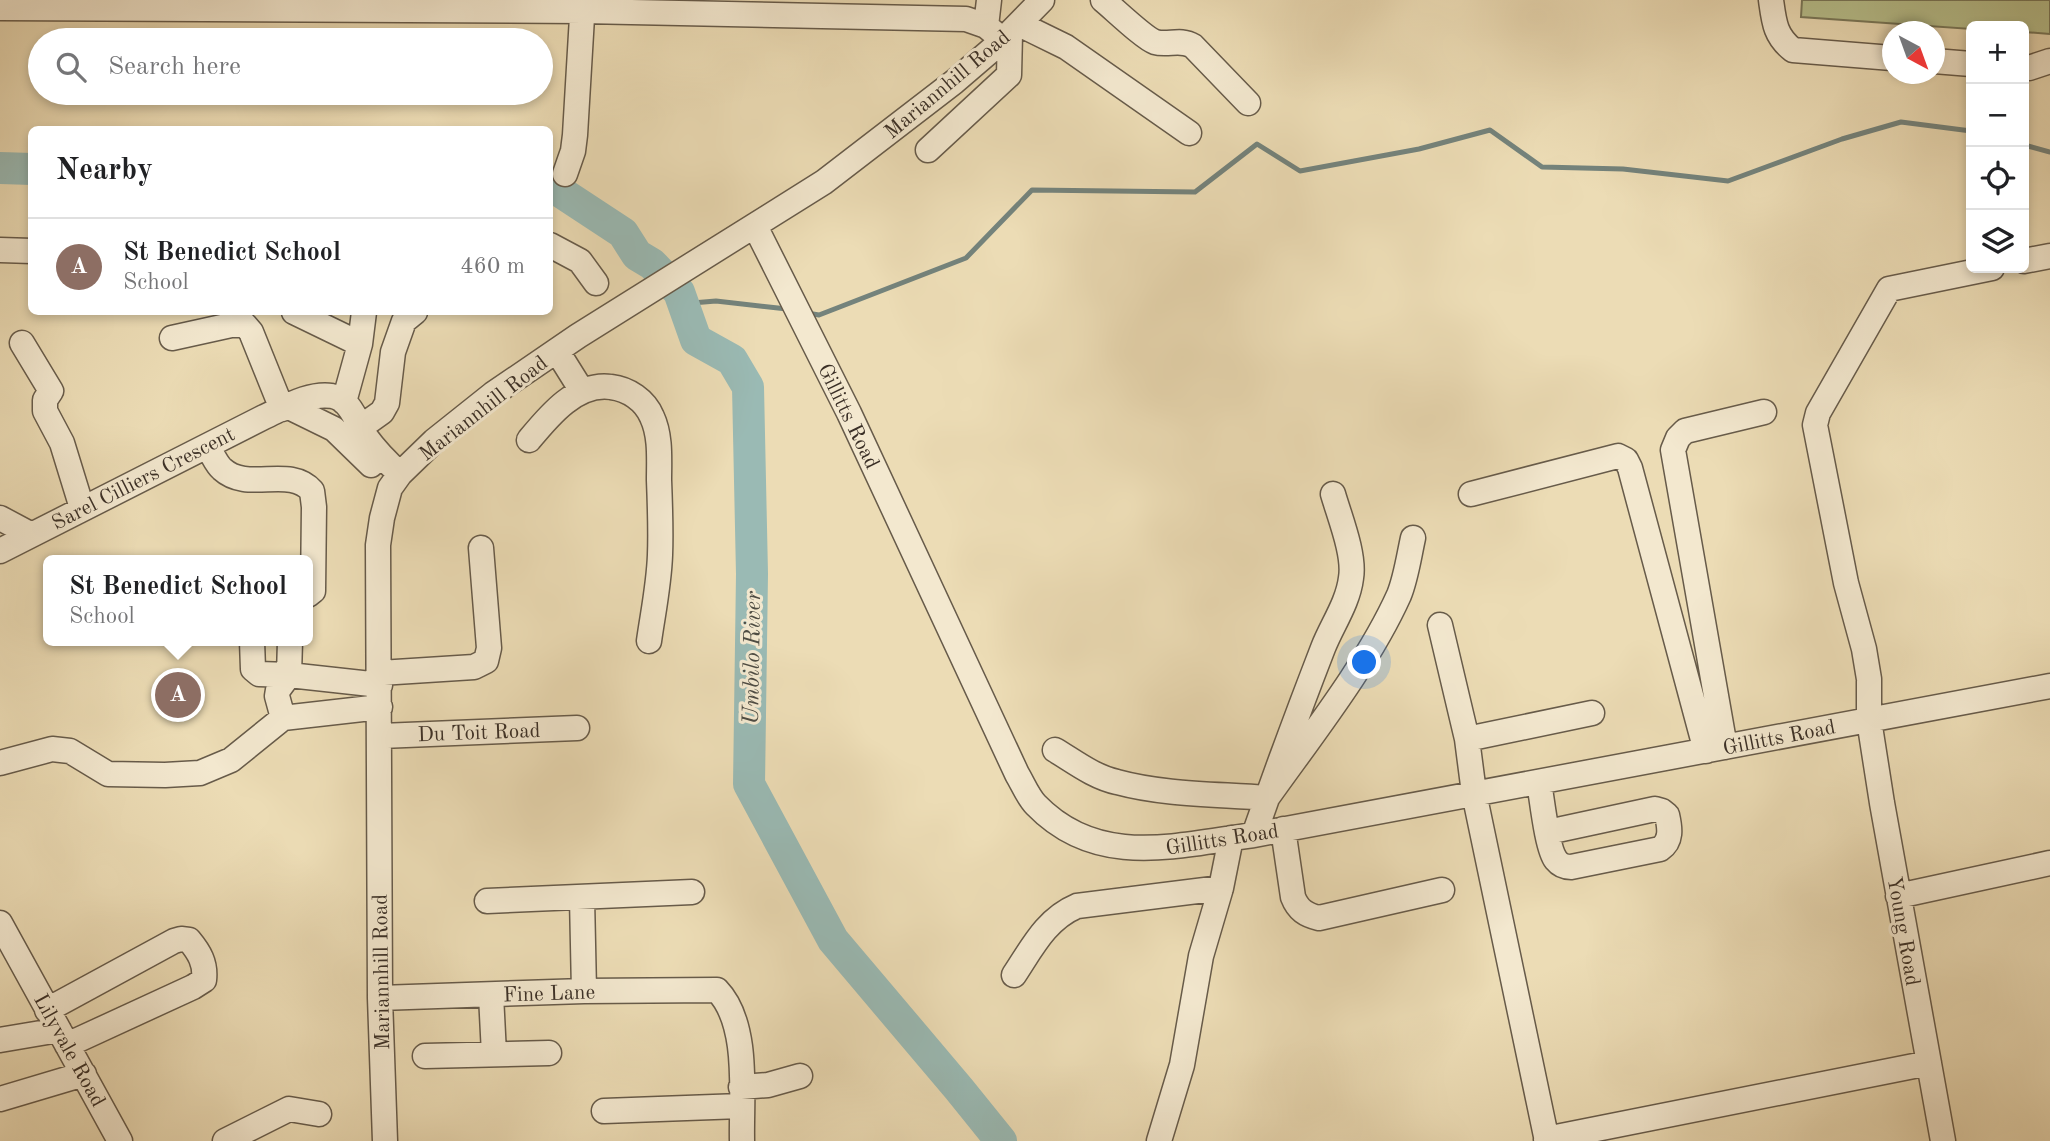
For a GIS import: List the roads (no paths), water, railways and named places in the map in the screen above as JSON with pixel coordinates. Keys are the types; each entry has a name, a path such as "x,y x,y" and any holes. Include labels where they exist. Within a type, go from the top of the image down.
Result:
{"street":[{"path":"928,150 1009,75 1005,31 989,0"},
{"name":"Mariannhill Road","path":"385,1141 380,998 381,736 384,684 378,545 382,518 395,481 434,441 493,394 642,295 824,182 935,97 1042,0"},
{"path":"1103,0 1151,40 1162,43 1181,41 1193,46 1248,103"},
{"path":"1771,0 1774,27 1781,41 1793,50 1882,57"},
{"path":"565,174 575,135 583,6"},
{"path":"0,8 583,6 966,19 1066,47 1189,133"},
{"path":"2029,68 2050,61"},
{"path":"1945,62 1966,64"},
{"path":"935,97 958,123"},
{"name":"Gillitts Road","path":"755,226 849,413 1017,774 1036,804 1069,831 1098,844 1146,850 1283,830 2050,685"},
{"path":"553,246 580,261 596,283"},
{"path":"0,250 28,251"},
{"path":"2029,260 2050,256"},
{"name":"Young Road","path":"1943,1141 1869,720 1864,649 1846,583 1815,425 1818,413 1889,289 1967,273"},
{"path":"300,315 360,344"},
{"path":"364,315 360,344 344,402 395,481"},
{"path":"361,427 382,412 387,403 393,352 404,321 411,315"},
{"path":"172,338 231,324 245,325 251,332 284,408 334,429 395,481"},
{"path":"22,343 51,391 45,400 45,411 61,443 82,508"},
{"path":"557,351 582,391"},
{"path":"530,440 551,412 582,391 605,386 621,388 632,394 645,405 652,416 657,433 660,557 649,640"},
{"name":"Sarel Cilliers Crescent","path":"0,551 284,408 321,396 336,397 344,402"},
{"path":"1716,749 1673,450 1678,438 1685,432 1765,412"},
{"path":"207,446 221,469 231,475 246,480 296,479 308,486 314,497 310,555"},
{"path":"1472,494 1618,456 1626,460 1716,749"},
{"path":"1267,797 1287,739 1325,641 1344,603 1352,577 1350,556 1333,494"},
{"path":"0,518 30,534"},
{"path":"1160,1141 1182,1065 1201,956 1221,888 1242,836 1382,629 1400,592 1413,538"},
{"path":"0,763 52,749 70,751 108,774 200,773 231,760 283,718 384,684 474,667 486,661 489,648 481,548"},
{"path":"1440,625 1467,739 1474,793 1546,1140 1929,1063"},
{"path":"253,646 254,672 269,676 289,675 384,684"},
{"path":"283,718 277,696 278,690 289,675 290,646"},
{"path":"1467,739 1591,713"},
{"name":"Du Toit Road","path":"381,736 577,728"},
{"path":"1055,750 1088,771 1115,782 1161,790 1267,797"},
{"path":"1539,782 1548,832"},
{"path":"1283,830 1293,897 1297,907 1310,916 1320,918 1441,890"},
{"path":"1898,896 2050,863"},
{"path":"1014,975 1054,918 1077,906 1221,888"},
{"path":"487,901 692,892"},
{"path":"582,898 584,991"},
{"name":"Lilyvale Road","path":"0,923 9,964 58,1028 120,1141"},
{"path":"0,1040 58,1028 193,987 204,980 205,970 197,949 189,940 174,941 58,1028"},
{"name":"Fine Lane","path":"380,998 584,991 717,990 727,1000 734,1016 739,1040 741,1096"},
{"path":"491,995 494,1054"},
{"path":"425,1056 548,1053"},
{"path":"0,1099 83,1074"},
{"path":"604,1111 741,1096 800,1076"},
{"path":"741,1096 742,1141"},
{"path":"225,1141 289,1109 319,1114"}],"waterway":[{"path":"807,313 819,315 966,258 1032,190 1195,192 1257,144 1300,171 1419,149 1490,130 1542,167 1623,169 1728,181 1842,139 1901,122 1966,130"},
{"path":"2029,146 2050,152"},
{"name":"Umbilo River","path":"0,168 28,169"},
{"name":"Umbilo River","path":"553,187 623,233 637,255 652,264 679,292 696,340 732,360 748,387 752,574 749,784 833,940 1001,1141"},
{"path":"679,292 692,303 716,301 787,309"}],"place":[{"name":"St Benedict School","path":"178,695"}]}
